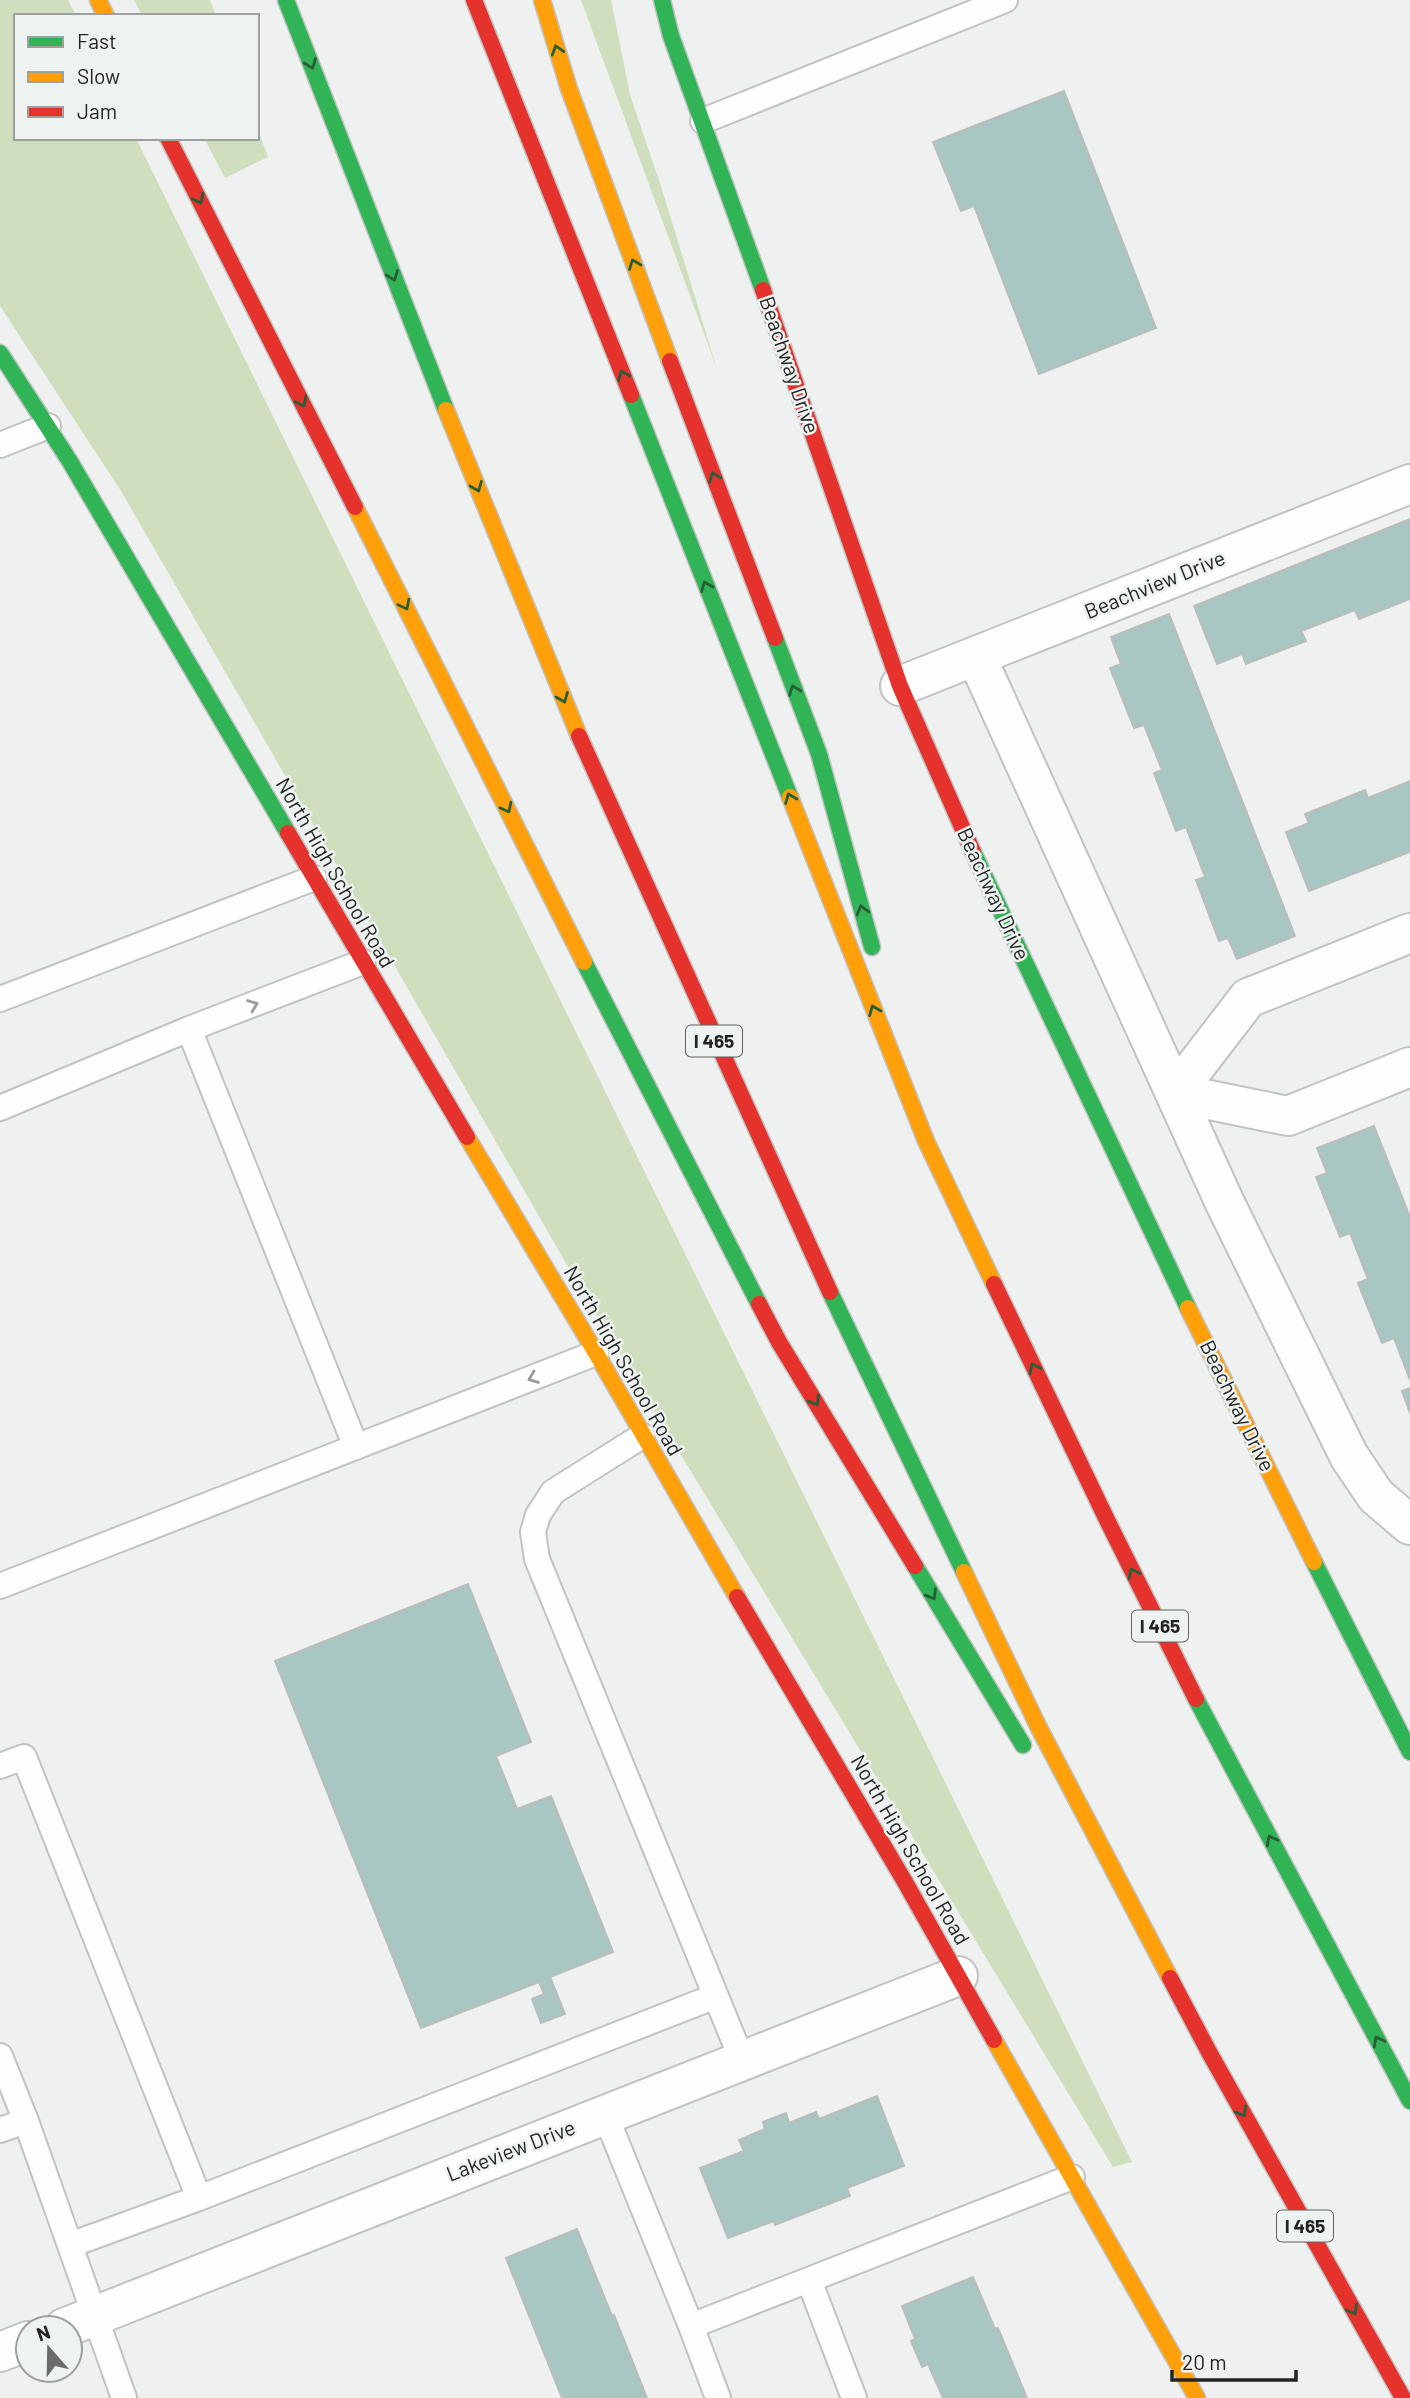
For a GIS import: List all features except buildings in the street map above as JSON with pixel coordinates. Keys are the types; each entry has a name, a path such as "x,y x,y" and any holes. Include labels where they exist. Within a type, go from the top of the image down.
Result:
{"main road":[{"name":"I 465","path":"286,0 429,370 587,757 832,1297 1039,1728 1209,2052 1404,2398"},
{"name":"I 465","path":"474,0 926,1141 1108,1522 1201,1709 1410,2101"},
{"path":"542,0 569,89 598,170 818,754 878,968"},
{"name":"Beachway Drive","path":"662,0 671,36 900,686 987,884 1208,1349 1410,1752"},
{"path":"169,140 637,1068 779,1342 1030,1756"},
{"name":"North High School Road","path":"0,353 48,426 596,1353 958,1976 1197,2398"},
{"path":"885,994 926,1141"},
{"path":"1073,1827 1209,2052"}],"street":[{"name":"Beachview Drive","path":"900,686 1410,485"},
{"path":"976,656 1224,1201 1349,1456 1376,1496 1410,1525"},
{"path":"1175,1093 1248,998 1410,933"},
{"path":"1175,1093 1288,1116 1410,1068"},
{"name":"Lakeview Drive","path":"84,2320 958,1976"}],"lane":[{"path":"703,121 1005,0"},
{"path":"0,445 48,426"},
{"path":"0,999 314,878"},
{"path":"0,1108 189,1029 363,962"},
{"path":"189,1029 356,1447"},
{"path":"0,1586 596,1353"},
{"path":"642,1436 553,1492 538,1515 533,1532 537,1559 742,2060"},
{"path":"0,1766 24,1757 199,2198"},
{"path":"70,2245 199,2198 716,1996"},
{"path":"0,2056 70,2245 78,2314"},
{"path":"605,2114 718,2398"},
{"path":"0,2130 26,2121"},
{"path":"691,2326 1072,2177"},
{"path":"808,2280 855,2398"},
{"path":"84,2330 124,2398"}],"green space":[{"path":"0,0 68,0 75,14 14,14 14,140 137,140 1132,2162 1113,2167 593,1310 121,491 0,306"},
{"path":"134,0 210,0 215,14 141,14"},
{"path":"581,0 611,0 630,95 717,369"},
{"path":"259,132 268,157 225,178 205,140 259,140"}],"traffic: fast":[{"path":"286,0 446,410"},
{"path":"662,0 671,36 763,290"},
{"path":"0,353 69,460 288,833"},
{"path":"631,395 790,797"},
{"path":"775,638 819,754 872,947"},
{"path":"973,852 1188,1308"},
{"path":"584,962 759,1304"},
{"path":"830,1292 964,1572"},
{"path":"1314,1562 1410,1752"},
{"path":"915,1566 1023,1745"},
{"path":"1196,1699 1410,2101"}],"traffic: slow":[{"path":"98,0 105,14"},
{"path":"542,0 569,89 670,361"},
{"path":"446,410 579,736"},
{"path":"355,507 584,962"},
{"path":"790,797 926,1141 994,1284"},
{"path":"467,1137 737,1597"},
{"path":"1188,1308 1314,1562"},
{"path":"964,1572 1039,1728 1170,1978"},
{"path":"994,2040 1197,2398"}],"traffic: jam":[{"path":"474,0 631,395"},
{"path":"169,140 355,507"},
{"path":"763,290 900,686 973,852"},
{"path":"670,361 775,638"},
{"path":"579,736 830,1292"},
{"path":"288,833 467,1137"},
{"path":"994,1284 1196,1699"},
{"path":"759,1304 779,1342 915,1566"},
{"path":"737,1597 905,1882 994,2040"},
{"path":"1170,1978 1403,2398"}]}
